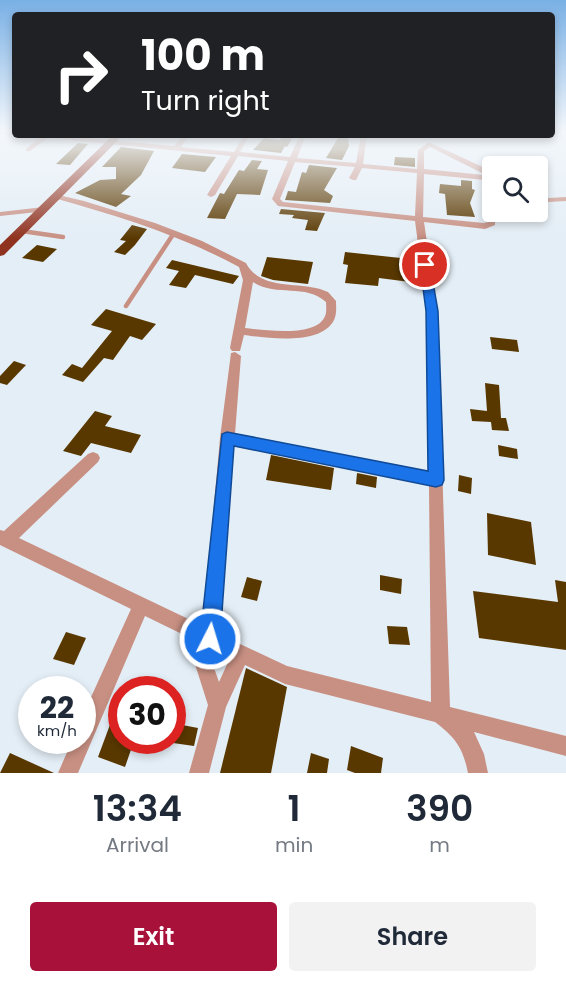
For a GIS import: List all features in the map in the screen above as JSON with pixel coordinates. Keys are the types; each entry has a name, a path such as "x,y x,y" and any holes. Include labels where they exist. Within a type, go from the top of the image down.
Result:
{"highway":[{"path":"0,252 85,167"}],"street":[{"path":"211,195 227,167"},
{"path":"290,167 276,199 281,204 418,220 490,225 492,222"},
{"path":"353,178 358,167"},
{"path":"370,167 482,176"},
{"path":"421,167 418,220 432,311 441,716"},
{"path":"57,196 174,233 216,249 243,265 247,272 248,280 236,352 227,438 210,639"},
{"path":"548,200 566,199"},
{"path":"0,214 44,209"},
{"path":"239,331 297,335 325,325 330,317 331,301 326,295 314,290 263,284 247,272"},
{"path":"227,438 436,480"},
{"path":"93,458 3,538 285,675 566,746"},
{"path":"96,708 141,606"},
{"path":"193,631 217,705"},
{"path":"199,773 217,705 242,655"},
{"path":"441,716 461,730 488,773"},
{"path":"474,751 478,773"},
{"path":"68,773 76,754"}],"lane":[{"path":"22,231 63,237"},
{"path":"126,306 174,233"}],"building":[{"path":"116,167 145,167 141,175 121,194 131,196 116,207 75,193 100,180 116,179"},
{"path":"173,167 209,167 205,172"},
{"path":"247,167 268,170 260,195 237,194 225,219 207,218 220,193 224,194 239,170 244,171"},
{"path":"308,167 337,168 324,190 333,196 330,203 285,200 288,191 296,192 302,172 306,173"},
{"path":"461,180 472,181 472,189 475,190 470,203 475,217 447,215 445,194 439,193 440,184 461,186"},
{"path":"281,209 325,213 317,231 305,230 308,220 292,218 294,215 279,214"},
{"path":"132,225 147,229 125,255 114,252 126,241 120,240"},
{"path":"37,245 57,249 43,262 22,258"},
{"path":"345,252 410,259 410,282 379,278 378,286 345,283 348,265 343,264"},
{"path":"267,257 313,262 308,284 273,280 261,276"},
{"path":"172,260 239,276 233,284 195,275 186,288 169,285 179,271 166,268"},
{"path":"106,309 156,324 142,340 130,336 113,360 104,358 83,382 62,375 72,364 82,368 112,331 91,325"},
{"path":"490,337 517,340 519,352 492,349"},
{"path":"14,361 26,365 7,385 0,383 0,376"},
{"path":"485,383 499,385 501,418 506,418 509,431 492,430 491,422 472,421 470,409 487,411"},
{"path":"95,411 112,416 105,426 141,435 131,453 91,443 81,456 63,451"},
{"path":"498,445 517,449 518,459 499,456"},
{"path":"271,455 334,468 331,490 266,480"},
{"path":"357,473 377,477 376,488 356,484"},
{"path":"459,475 472,478 471,494 458,491"},
{"path":"487,513 531,522 536,565 488,555"},
{"path":"380,575 402,579 401,594 380,590"},
{"path":"247,577 262,581 257,601 241,597"},
{"path":"555,580 566,582 566,650 479,638 473,591 558,602"},
{"path":"387,626 407,627 410,645 389,644"},
{"path":"66,632 86,638 74,665 53,659"},
{"path":"246,668 287,687 271,773 220,773"},
{"path":"186,726 198,728 194,746 186,745"},
{"path":"108,730 108,754 130,754 125,767 98,757"},
{"path":"351,746 383,758 381,773 355,773 347,770"},
{"path":"10,753 54,773 0,773"},
{"path":"311,753 329,759 327,773 307,773"}],"route":[{"path":"210,639 227,438 436,480 432,311 425,265"}]}
